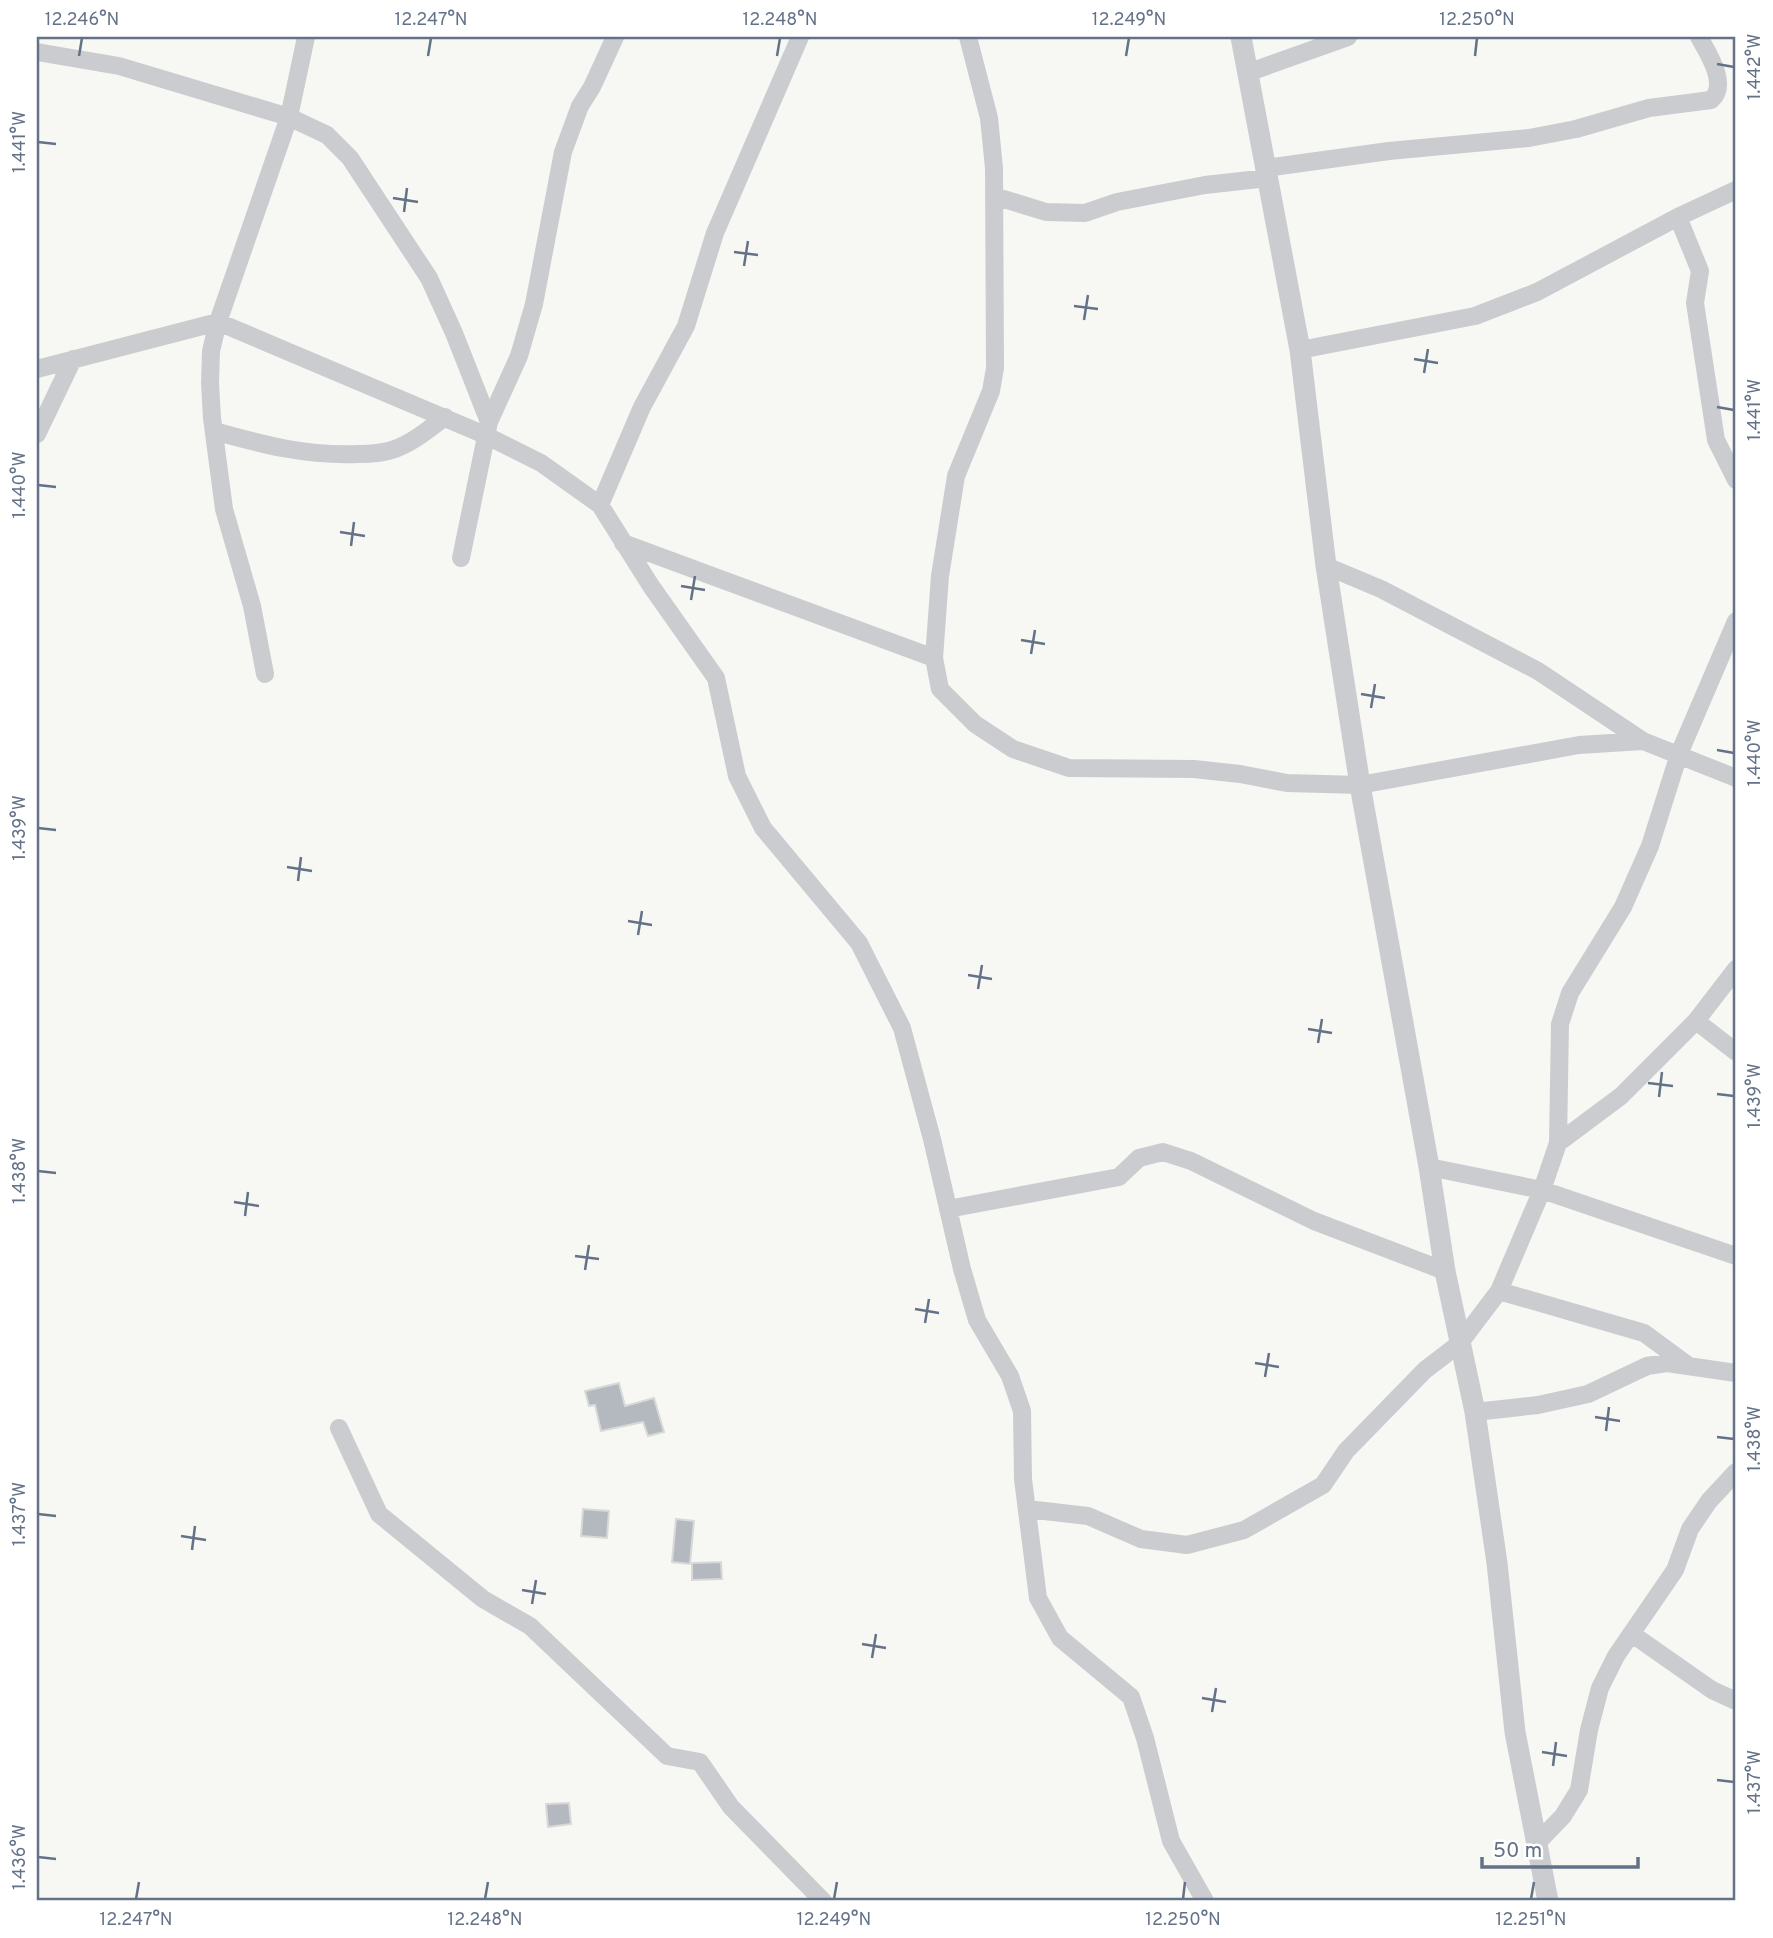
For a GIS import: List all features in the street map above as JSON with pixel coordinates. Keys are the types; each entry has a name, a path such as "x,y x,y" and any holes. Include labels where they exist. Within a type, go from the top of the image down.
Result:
{"street":[{"path":"265,674 252,606 224,509 210,383 211,351 218,321 289,117 306,37"},
{"path":"600,505 642,407 687,326 715,233 800,37"},
{"path":"968,37 989,118 994,168 996,368 991,391 956,477 940,576 934,658 940,689 975,724 1013,750 1069,768 1194,769 1287,783 1360,785 1579,745 1643,741"},
{"path":"1241,37 1300,349 1326,566 1360,785 1429,1167 1445,1271 1475,1412 1497,1563 1515,1732 1548,1901"},
{"path":"1247,73 1348,37"},
{"path":"995,195 1046,212 1085,213 1117,202 1267,173 1389,151 1528,138 1576,129 1650,107 1711,100 1720,89 1709,56 1699,37"},
{"path":"461,558 487,429 519,356 534,304 563,152 580,106 592,87 611,38"},
{"path":"37,52 119,66 289,117 327,135 350,158 429,278 454,333 487,429"},
{"path":"1300,349 1475,316 1537,292 1678,217 1736,190"},
{"path":"1678,217 1700,271 1695,303 1716,440 1736,480"},
{"path":"37,369 218,321 445,417 487,429 600,505 716,678 737,776 762,828 859,943 902,1028 977,1320 1010,1376 1022,1410 1023,1479 1038,1598 1060,1639 1131,1697 1145,1738 1171,1841 1206,1901"},
{"path":"37,434 73,359"},
{"path":"214,431 285,450 326,455 365,454 393,450 416,439 445,417"},
{"path":"623,543 934,658"},
{"path":"1326,566 1391,594 1538,671 1643,741 1736,778"},
{"path":"1027,1509 1088,1516 1141,1539 1187,1545 1244,1530 1323,1485 1346,1451 1425,1370 1459,1344 1499,1290 1542,1190 1558,1143 1560,1024 1570,993 1623,907 1645,858 1679,754 1736,621"},
{"path":"1558,1143 1621,1096 1696,1021 1736,969"},
{"path":"1696,1021 1736,1052"},
{"path":"948,1209 1119,1177 1139,1158 1164,1152 1191,1161 1314,1221 1445,1271"},
{"path":"1429,1167 1542,1190 1736,1256"},
{"path":"1499,1290 1644,1333 1689,1366"},
{"path":"1475,1412 1538,1405 1588,1394 1647,1366 1667,1363 1736,1373"},
{"path":"339,1428 379,1514 484,1599 530,1626 667,1756 700,1762 731,1807 823,1901"},
{"path":"1538,1842 1563,1816 1579,1790 1589,1730 1600,1688 1616,1656 1675,1570 1689,1529 1709,1501 1736,1472"},
{"path":"1632,1634 1712,1690 1736,1701"}],"building":[{"path":"619,1383 625,1406 654,1398 664,1432 648,1436 643,1422 601,1431 595,1405 589,1406 585,1391"},
{"path":"583,1509 609,1511 607,1538 581,1536"},
{"path":"676,1519 694,1521 690,1564 672,1562"},
{"path":"721,1562 722,1579 692,1580 692,1563"},
{"path":"569,1803 571,1824 548,1827 546,1804"}]}
